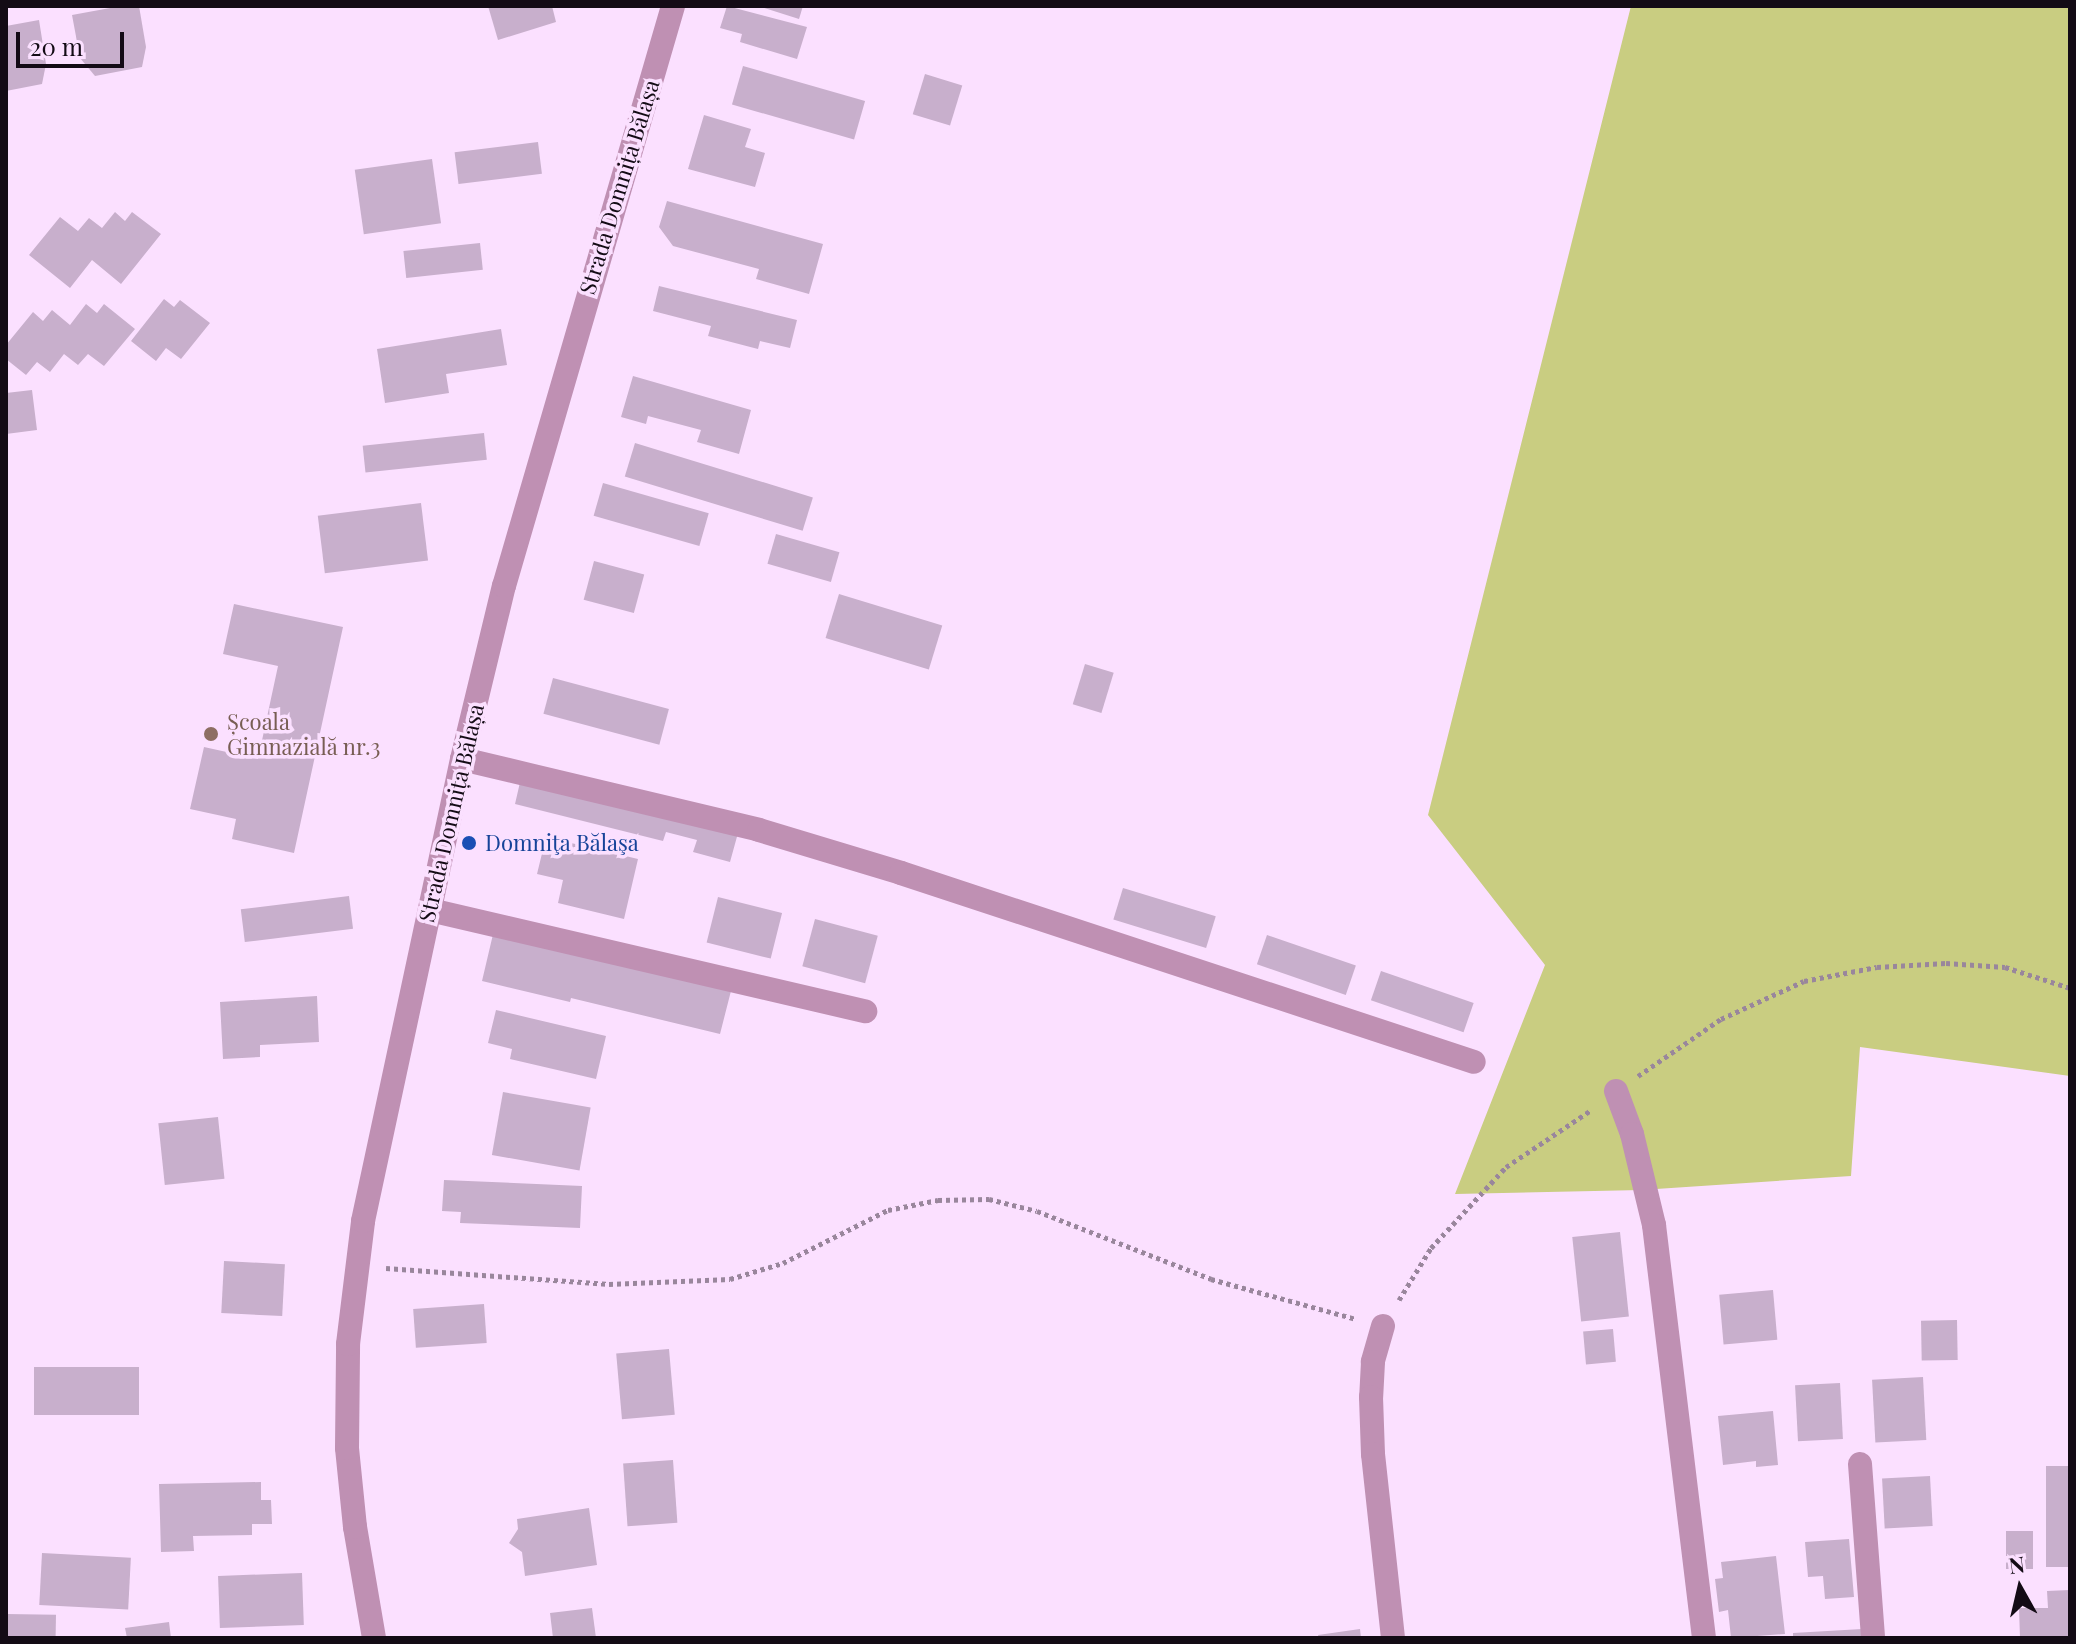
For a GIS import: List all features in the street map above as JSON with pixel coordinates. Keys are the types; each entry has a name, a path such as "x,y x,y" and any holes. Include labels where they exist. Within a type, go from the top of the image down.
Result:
{"street":[{"name":"Strada Domnița Bălașa","path":"374,1638 355,1527 347,1448 348,1344 363,1221 462,759 553,410 673,6"},
{"path":"462,759 759,830 830,851 1474,1062"},
{"path":"430,910 865,1011"},
{"path":"1616,1091 1632,1134 1654,1225 1704,1638"},
{"path":"1383,1326 1373,1362 1371,1397 1373,1454 1393,1638"},
{"path":"1860,1464 1873,1638"}],"path":[{"path":"357,1266 609,1284 730,1279 783,1263 888,1210 938,1200 989,1199 1037,1211 1211,1279 1383,1326 1431,1248 1506,1167 1721,1019 1804,981 1877,967 1946,963 2005,967 2070,988"}],"green space":[{"path":"1631,6 2070,6 2070,1076 1860,1047 1851,1176 1641,1190 1455,1194 1545,965 1428,815"}],"building":[{"path":"139,6 146,47 142,67 95,76 80,58 72,15"},
{"path":"488,6 552,6 556,22 498,40"},
{"path":"727,6 807,27 797,59 740,42 742,34 720,28"},
{"path":"758,6 803,6 799,19"},
{"path":"39,20 46,64 42,84 6,91 6,26"},
{"path":"743,66 865,101 854,139 732,104"},
{"path":"925,74 962,85 950,126 913,114"},
{"path":"704,115 751,129 745,147 765,153 755,187 688,169"},
{"path":"538,142 542,174 459,184 455,152"},
{"path":"432,159 441,223 364,234 355,170"},
{"path":"667,201 823,244 809,294 756,279 759,269 673,246 659,227"},
{"path":"115,212 125,221 132,212 161,234 121,284 92,260 70,288 29,255 60,217 78,231 89,218 102,228"},
{"path":"480,243 483,270 406,278 403,251"},
{"path":"659,286 797,320 790,348 760,341 758,349 708,336 711,326 653,311"},
{"path":"164,299 174,307 180,300 210,323 181,359 166,348 156,361 131,341"},
{"path":"86,304 97,313 104,304 135,329 104,366 88,354 78,365 64,354 50,372 37,362 26,375 6,359 6,345 33,312 43,321 52,310 70,325"},
{"path":"501,329 507,365 446,374 449,393 385,403 377,349"},
{"path":"633,376 751,410 739,454 697,442 701,430 648,416 646,424 621,417"},
{"path":"32,390 37,430 6,434 6,393"},
{"path":"484,433 487,460 365,473 363,446"},
{"path":"635,443 813,497 803,531 625,476"},
{"path":"603,483 709,513 699,546 594,516"},
{"path":"421,503 428,561 325,573 318,516"},
{"path":"776,534 839,552 831,582 767,564"},
{"path":"594,561 644,574 634,613 584,600"},
{"path":"839,594 942,626 929,670 826,638"},
{"path":"234,604 343,627 294,853 232,839 236,819 190,809 204,747 258,759 278,666 223,654"},
{"path":"1085,664 1114,673 1101,713 1073,704"},
{"path":"553,678 669,709 659,745 543,714"},
{"path":"521,778 738,833 730,862 693,852 697,840 666,832 663,841 515,804"},
{"path":"546,837 638,859 624,919 558,903 563,880 537,874"},
{"path":"1123,888 1216,916 1206,948 1113,920"},
{"path":"349,896 353,929 245,942 241,909"},
{"path":"718,897 782,913 771,959 707,943"},
{"path":"815,919 878,936 865,983 802,966"},
{"path":"494,930 732,987 720,1034 571,998 570,1002 482,981"},
{"path":"1267,935 1356,966 1346,995 1257,964"},
{"path":"1381,971 1474,1003 1464,1032 1371,1000"},
{"path":"317,996 319,1042 260,1045 260,1057 223,1059 220,1002"},
{"path":"496,1010 606,1036 596,1079 510,1059 512,1049 488,1043"},
{"path":"503,1092 591,1107 580,1170 492,1155"},
{"path":"218,1117 224,1179 165,1185 158,1123"},
{"path":"444,1180 582,1186 580,1228 460,1223 461,1212 442,1211"},
{"path":"1620,1232 1629,1317 1581,1322 1572,1237"},
{"path":"224,1261 285,1264 282,1316 221,1313"},
{"path":"1773,1290 1777,1340 1724,1345 1719,1295"},
{"path":"484,1304 487,1343 416,1348 413,1309"},
{"path":"1957,1320 1958,1360 1922,1361 1921,1321"},
{"path":"1613,1329 1616,1362 1586,1364 1583,1332"},
{"path":"669,1349 675,1415 622,1419 616,1354"},
{"path":"34,1367 139,1367 139,1415 34,1415"},
{"path":"1923,1377 1926,1440 1875,1443 1872,1380"},
{"path":"1840,1383 1843,1439 1798,1441 1795,1385"},
{"path":"1773,1411 1778,1465 1756,1467 1756,1461 1723,1465 1718,1416"},
{"path":"673,1460 677,1523 628,1526 623,1463"},
{"path":"2046,1466 2070,1466 2070,1567 2046,1567"},
{"path":"1930,1476 1933,1526 1885,1528 1882,1479"},
{"path":"261,1482 261,1500 271,1500 272,1524 252,1524 252,1535 193,1536 194,1551 161,1552 159,1484"},
{"path":"589,1508 597,1565 525,1576 522,1552 509,1543 518,1529 517,1519"},
{"path":"2006,1531 2033,1531 2033,1569 2006,1569"},
{"path":"1849,1539 1854,1597 1825,1599 1823,1576 1808,1577 1805,1542"},
{"path":"42,1553 131,1558 128,1610 39,1605"},
{"path":"1776,1556 1785,1634 1731,1638 1728,1610 1719,1612 1715,1579 1723,1578 1721,1562"},
{"path":"302,1573 304,1625 220,1628 218,1576"},
{"path":"2070,1590 2070,1638 2020,1638 2019,1608 2048,1608 2047,1591"},
{"path":"592,1608 596,1638 553,1638 550,1613"},
{"path":"6,1614 56,1615 56,1638 6,1638"},
{"path":"169,1622 171,1638 127,1638 125,1628"},
{"path":"1360,1629 1361,1638 1319,1638 1318,1635"},
{"path":"1862,1629 1862,1638 1793,1638 1793,1633"}],"place":[{"name":"Școala Gimnazială nr.3","path":"211,734"},
{"name":"Domniţa Bălaşa","path":"469,843"}]}
